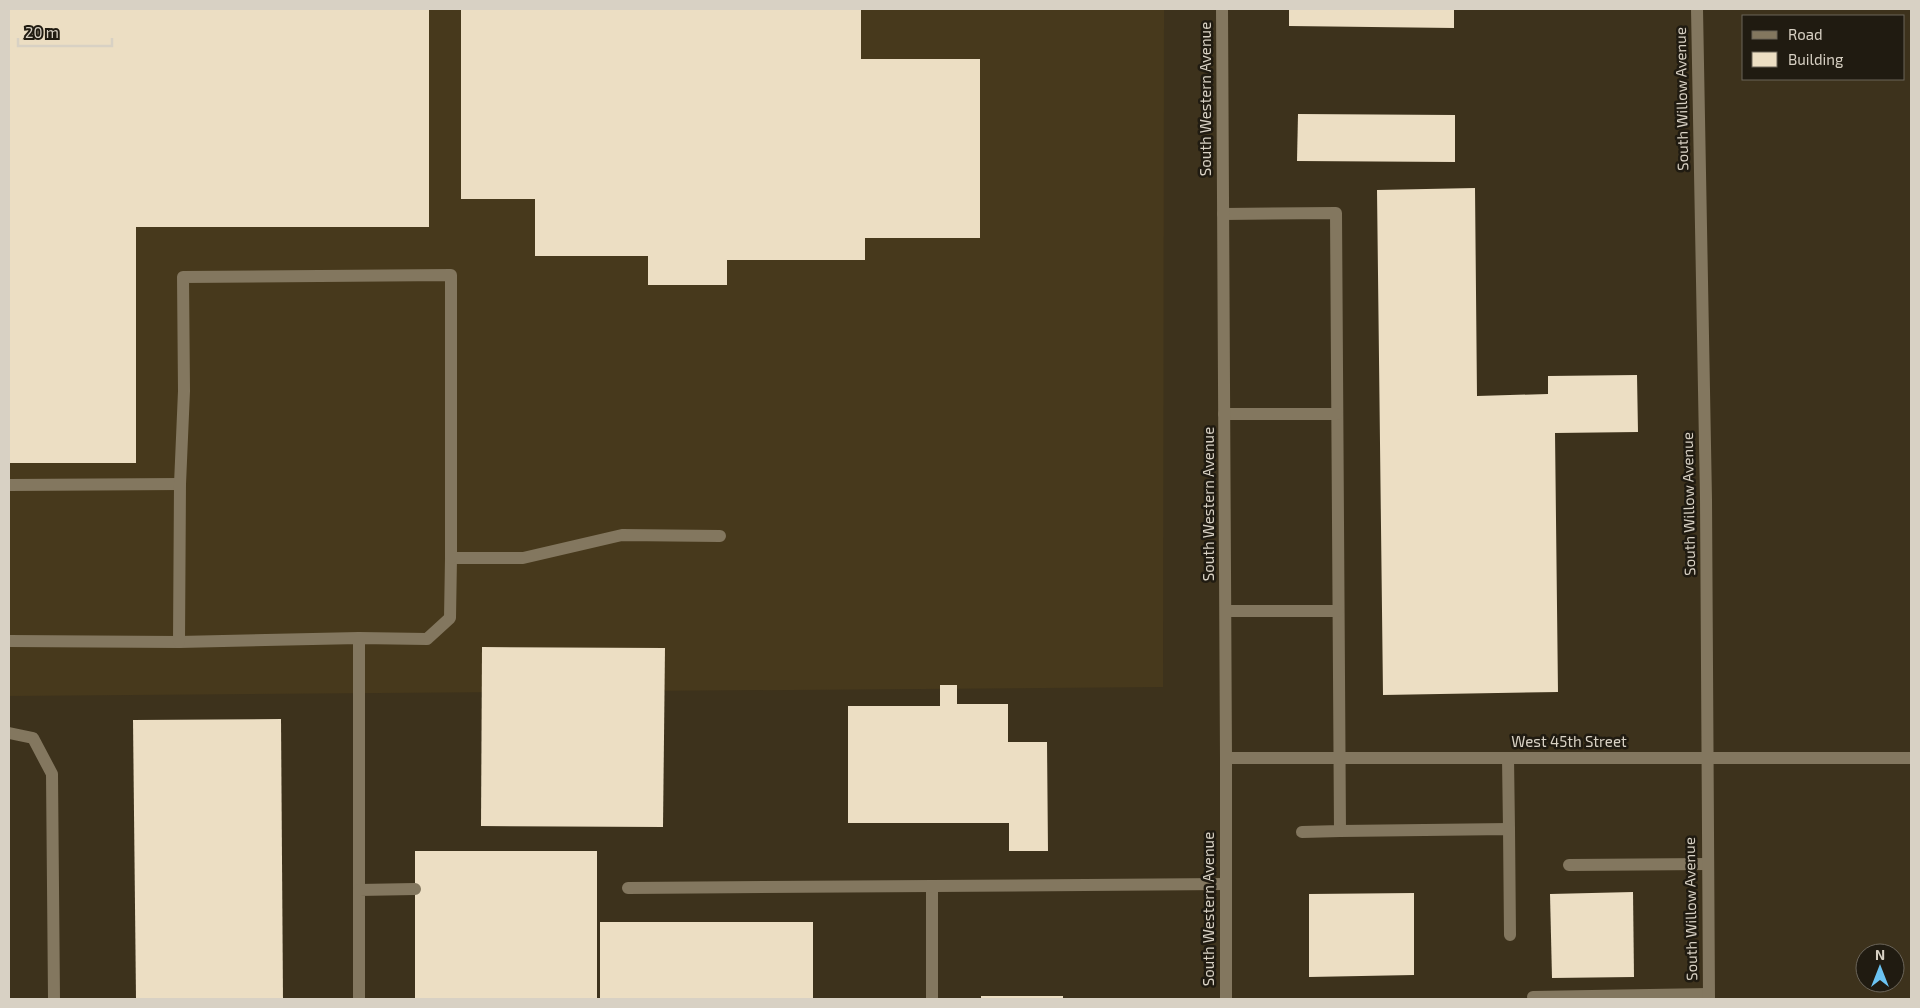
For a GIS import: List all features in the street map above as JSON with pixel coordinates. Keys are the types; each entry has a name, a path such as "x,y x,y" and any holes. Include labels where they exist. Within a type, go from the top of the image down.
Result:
{"street":[{"name":"South Western Avenue","path":"1222,9 1226,611 1226,999"},
{"name":"South Willow Avenue","path":"1697,9 1706,499 1708,996"},
{"path":"1223,214 1336,213 1338,758 1340,831"},
{"path":"9,642 179,642 359,638 427,639 450,618 451,276 183,276 184,391 180,484 179,642"},
{"path":"1224,414 1337,414"},
{"path":"9,485 180,484"},
{"path":"451,558 523,558 622,536 720,536"},
{"path":"1226,611 1338,611"},
{"path":"359,638 359,999"},
{"path":"9,733 33,738 52,774 54,999"},
{"name":"West 45th Street","path":"1226,758 1911,758"},
{"path":"1508,758 1510,935"},
{"path":"1302,832 1509,829"},
{"path":"1569,865 1707,864"},
{"path":"628,888 1225,884"},
{"path":"932,886 932,999"},
{"path":"359,890 415,889"},
{"path":"1533,997 1708,996"}],"shaded area":[{"path":"9,9 1164,9 1163,687 9,696"}],"building":[{"path":"9,9 429,9 429,227 136,227 136,463 9,463"},
{"path":"461,9 861,9 861,59 980,59 980,238 865,238 865,260 727,260 727,285 648,285 648,256 535,256 535,199 461,199"},
{"path":"1289,9 1454,9 1454,28 1289,26"},
{"path":"1298,114 1455,115 1455,162 1297,161"},
{"path":"1475,188 1477,396 1548,394 1548,376 1637,375 1638,432 1555,433 1558,692 1383,695 1377,190"},
{"path":"482,647 665,648 663,827 481,826"},
{"path":"940,685 957,685 957,704 1008,704 1008,742 1047,742 1048,851 1009,851 1009,823 848,823 848,706 940,706"},
{"path":"281,719 283,999 136,999 133,720"},
{"path":"415,851 597,851 597,999 415,999"},
{"path":"1633,892 1634,977 1552,978 1550,894"},
{"path":"1414,893 1414,975 1309,977 1309,894"},
{"path":"600,922 813,922 813,999 600,999"},
{"path":"981,996 1063,996 1063,999 981,999"}]}
